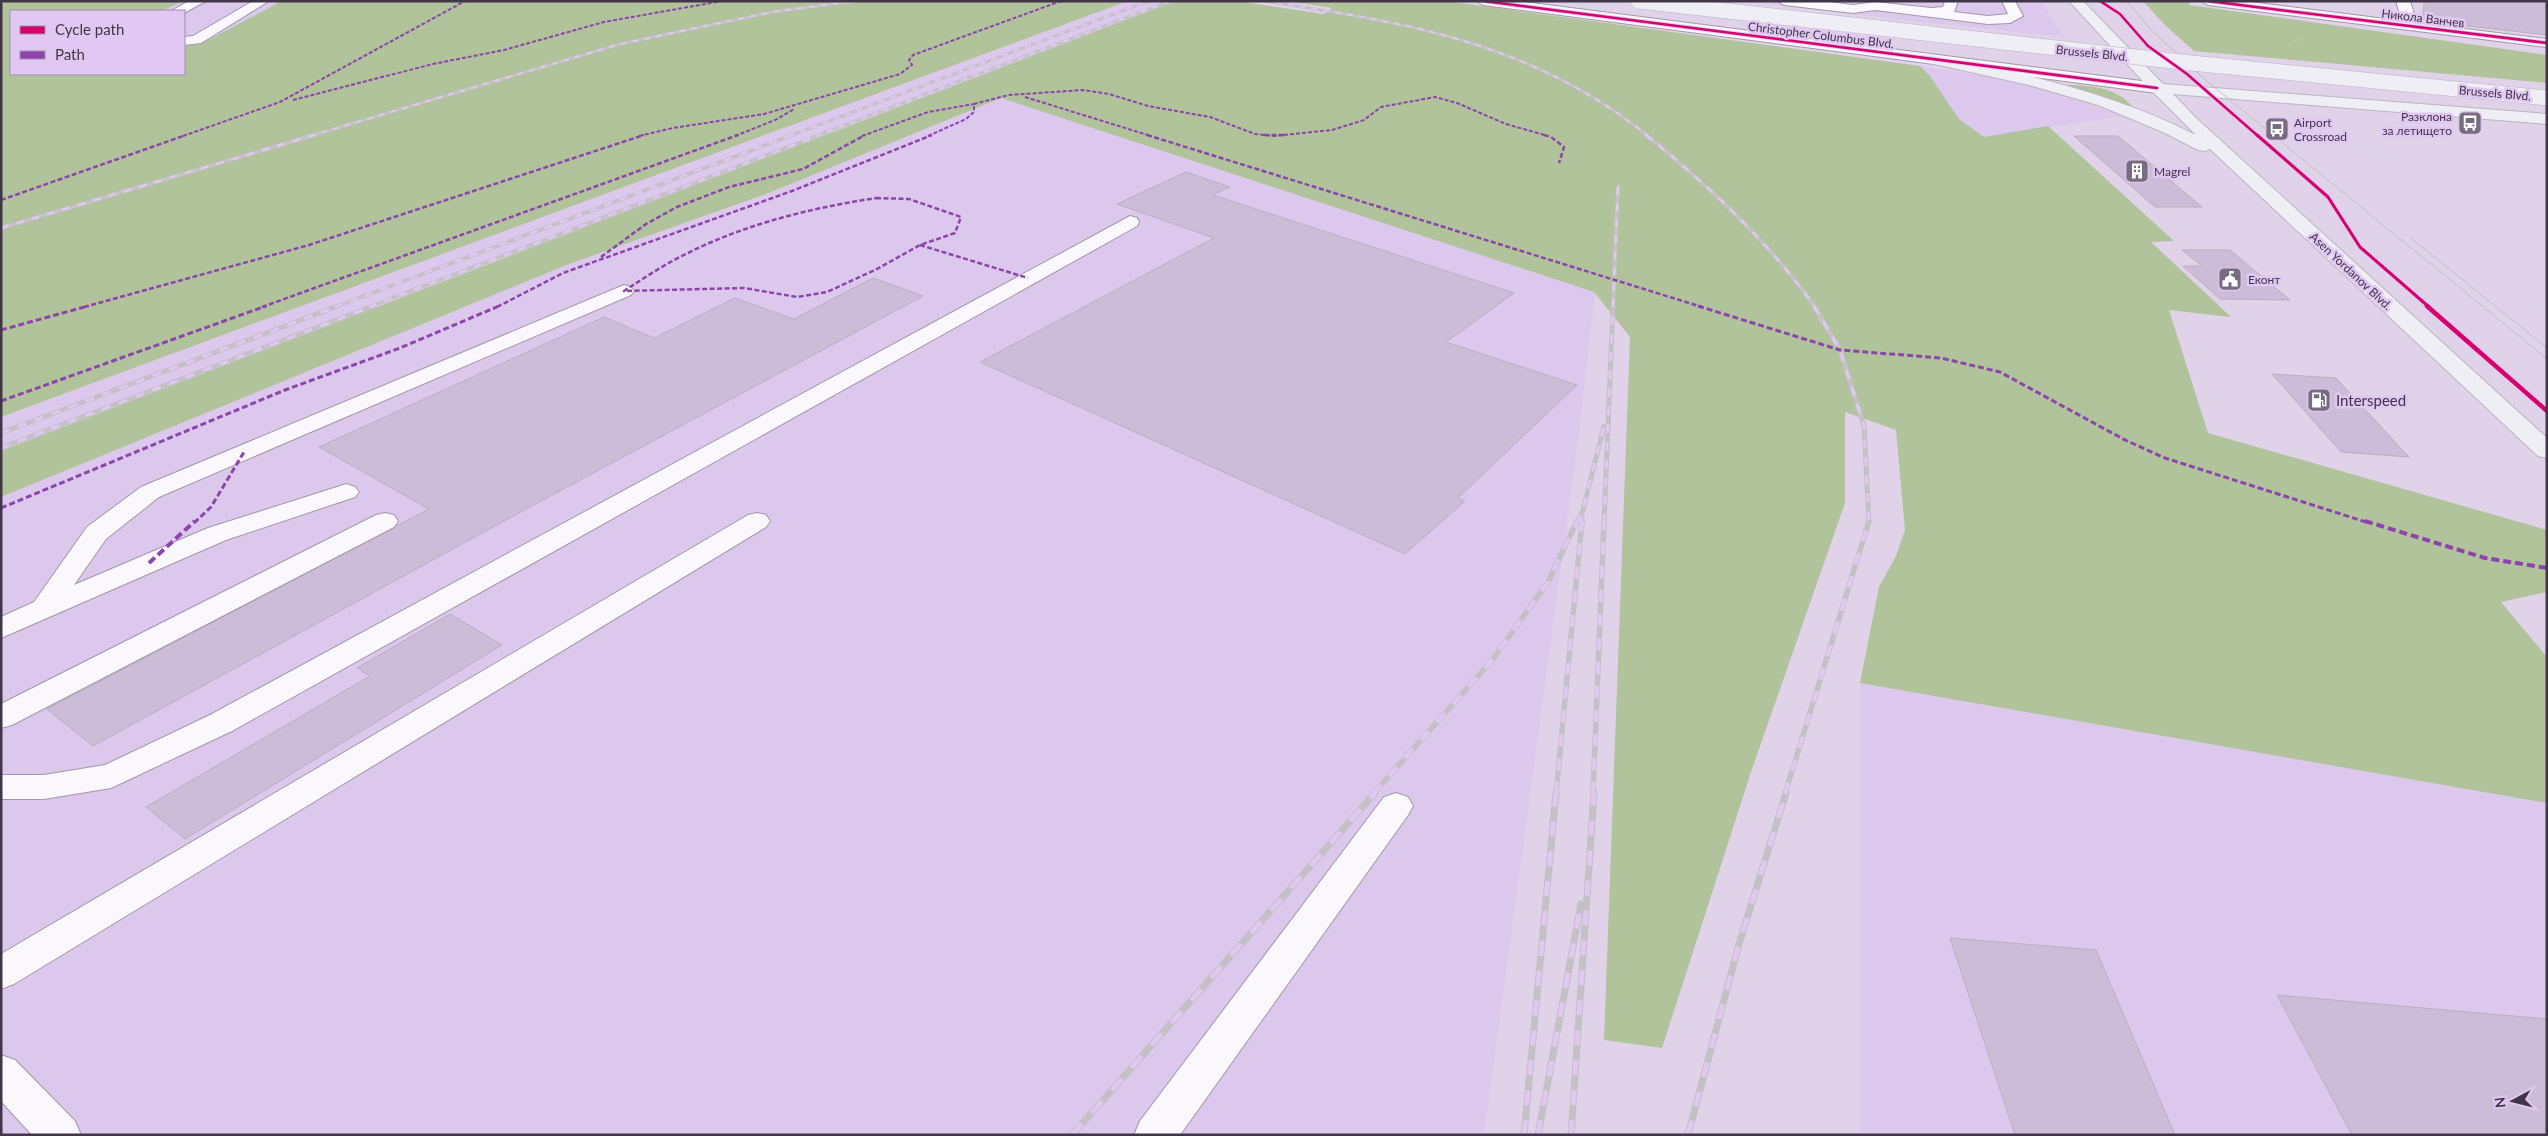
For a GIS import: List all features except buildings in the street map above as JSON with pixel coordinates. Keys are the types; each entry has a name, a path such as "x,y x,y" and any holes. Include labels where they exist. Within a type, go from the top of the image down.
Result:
{"main road":[{"name":"Brussels Blvd.","path":"1639,1 2181,62 2547,98"},
{"name":"Brussels Blvd.","path":"1702,1 2182,54 2547,89"},
{"name":"Asen Yordanov Blvd.","path":"2075,1 2157,88 2237,165 2547,451"},
{"path":"1926,58 2011,75 2103,102 2184,135 2237,165"},
{"name":"Christopher Columbus Blvd.","path":"2157,88 2547,119"}],"street":[{"path":"180,10 200,1"},
{"path":"185,41 196,40 263,1"},
{"name":"Christopher Columbus Blvd.","path":"1483,1 2157,88"},
{"path":"1784,1 1853,9 1875,6 1996,20 2012,19 2016,16 2008,1"},
{"path":"1923,12 1948,10 1952,1"},
{"path":"2403,1 2411,27"},
{"name":"Никола Ванчев","path":"2208,2 2547,43"},
{"path":"1750,36 1785,37 1811,34 1820,27 1829,7"},
{"path":"1853,9 1845,34 1849,39 1869,51"},
{"path":"1,787 44,787 111,776 221,723 1130,222"},
{"path":"44,608 96,533 150,492 624,291"},
{"path":"1,629 44,608 217,534 346,492"},
{"path":"1,717 385,521"},
{"path":"1,973 757,521"},
{"path":"1155,1135 1396,806"},
{"path":"1,1073 60,1135"}],"path":[{"path":"2368,191 2373,152 2407,109"},
{"path":"2285,126 2368,191 2422,223 2521,300 2547,317"},
{"path":"2308,143 2373,152 2547,182"},
{"path":"2373,152 2547,158"},
{"path":"2452,246 2547,255"}],"shaded area":[{"path":"183,1 282,1 210,39 185,40 185,10 164,10"},
{"path":"1128,1 1175,1 1,451 1,417"},
{"path":"1742,1 2041,1 2064,37 1903,20"},
{"path":"1920,66 1998,78 2066,95 2122,116 1984,137 1959,119 1930,76"},
{"path":"1001,98 1595,292 1578,440 1484,1135 1,1135 1,497 569,264 766,194"},
{"path":"1860,683 2547,803 2547,1135 1860,1135"}],"green space":[{"path":"1,1 183,1 164,10 10,10 10,75 185,75 185,40 210,39 282,1 1128,1 1,417"},
{"path":"1175,1 1237,1 1324,14 1332,8 1286,1 1446,1 1920,66 1930,76 1959,119 1984,137 2048,126 2174,241 2151,242 2231,317 2169,310 2208,433 2547,530 2547,592 2501,602 2547,657 2547,803 1860,683 1879,587 1896,556 1905,530 1896,430 1845,412 1845,503 1751,772 1662,1048 1604,1040 1630,337 1594,292 1001,98 766,194 569,264 1,497 1,451"},
{"path":"2143,1 2189,1 2189,5 2547,55 2547,83 2194,51 2165,25"},
{"path":"2064,85 2093,87 2112,92 2128,102 2134,109"}],"tram line":[{"path":"2127,1 2151,30 2208,82 2547,359"},
{"path":"2411,238 2547,348"}],"railway":[{"path":"310,136 620,44 772,12 855,1"},
{"path":"789,136 1148,1"},
{"path":"816,136 1170,1"},
{"path":"1264,1 1367,18 1417,28 1466,41 1513,58 1559,79 1604,104 1648,136"},
{"path":"1,228 314,135"},
{"path":"335,307 792,135"},
{"path":"369,307 820,135"},
{"path":"1646,135 1737,215 1778,260 1815,307"},
{"path":"1613,307 1618,186"},
{"path":"1,433 338,306"},
{"path":"1,448 373,306"},
{"path":"1604,523 1613,306"},
{"path":"1814,306 1840,350 1864,426 1869,521"},
{"path":"1577,523 1583,510 1604,426"},
{"path":"1373,794 1493,659 1548,582 1577,521"},
{"path":"1556,794 1582,521"},
{"path":"1593,794 1604,521"},
{"path":"1785,794 1869,521"},
{"path":"1072,1135 1375,793"},
{"path":"1524,1135 1556,793"},
{"path":"1571,1135 1594,793"},
{"path":"1688,1135 1739,944 1786,793"},
{"path":"1538,1135 1581,904"}],"marked path":[{"path":"1,200 280,102 465,1"},
{"path":"293,100 433,64 504,50 604,22 722,1"},
{"path":"1,330 309,245 627,139 673,128 764,114 900,74 912,65 909,60 913,55 1061,1"},
{"path":"1,508 285,390 400,348 491,310 563,273 792,191 934,134 966,119 974,112 974,104 1009,95 1083,90 1109,94 1148,106 1210,117 1255,134 1274,136 1332,130 1364,120 1381,107 1435,97 1457,103 1506,124 1551,137 1564,147 1559,163"},
{"path":"1025,97 1840,350 1921,355 1981,366 2000,372 2125,440 2165,458 2214,475 2485,558 2547,568"},
{"path":"601,257 661,215 710,193 738,184 809,167 860,137 910,117 946,107 974,104"},
{"path":"1,401 714,145 775,120 794,109"},
{"path":"876,198 909,199 961,217 955,233 920,245 877,269 827,292 797,297 744,288 624,291 685,254 727,236 790,216 833,205 876,198"},
{"path":"920,245 1028,278"},
{"path":"149,563 211,507 244,452"}],"cycle path":[{"path":"1483,1 2157,88"},
{"path":"2100,1 2120,14 2148,46 2187,74 2328,197 2360,247 2547,411"},
{"path":"2208,1 2547,43"}],"place":[{"name":"Разклона за летището","path":"2470,123"},
{"name":"Airport Crossroad","path":"2277,129"},
{"name":"Magrel","path":"2137,171"},
{"name":"Еконт","path":"2230,279"},
{"name":"Interspeed","path":"2319,400"}]}
